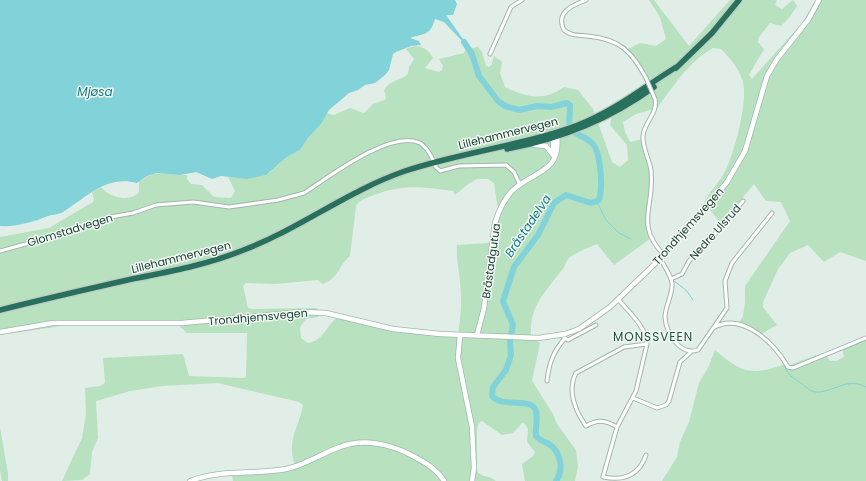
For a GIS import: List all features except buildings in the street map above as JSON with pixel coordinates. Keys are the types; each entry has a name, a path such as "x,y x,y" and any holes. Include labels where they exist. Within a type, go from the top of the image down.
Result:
{"highway":[{"name":"Lillehammervegen","path":"446,160 522,146 589,122 630,98 678,66 712,33 739,0"},
{"name":"Lillehammervegen","path":"0,310 185,268 228,256 280,235 376,184 404,172 446,160 558,134"}],"main road":[{"name":"Trondhjemsvegen","path":"0,332 53,323 82,322 148,325 302,312 341,316 406,332 528,338 563,337 593,321 662,256 716,197 739,164 748,140 767,76 777,59 808,20 819,0"},
{"path":"552,162 558,134"},
{"path":"552,162 556,158 559,149 558,134"},
{"path":"522,146 542,144 549,147 553,156"},
{"name":"Bråstadgutua","path":"477,335 484,312 495,223 502,204 520,185 544,170 552,162"},
{"path":"460,335 458,350 460,373 472,427 474,468 472,481"},
{"path":"190,481 227,473 286,469 300,465 342,446 373,443 393,446 421,460 435,469 444,481"}],"street":[{"path":"490,54 511,7 522,0"},
{"path":"586,0 572,6 563,13 561,22 564,30 573,35 599,38 623,47 634,57 646,78 655,100 656,109 642,136 652,174 647,226 651,240 662,256 671,279 672,291 665,318 677,344 685,350 691,352"},
{"name":"Glomstadvegen","path":"0,251 69,232 105,218 133,213 156,205 193,202 229,207 292,197 304,192 372,150 394,143 411,141 421,144 430,152 433,160"},
{"path":"435,166 440,171 459,166 506,165 514,172 520,185"},
{"name":"Nedre Ulsrud","path":"671,279 682,274 689,261 710,240 743,201"},
{"path":"633,398 656,408 666,405 669,401 680,362 691,352 698,350 727,307 725,281 732,263 772,213"},
{"path":"618,298 640,327 647,340 647,344 633,398 617,427 603,477 620,479 629,476 641,466 646,455"},
{"path":"712,329 730,322 741,324 770,343 779,352 788,367 793,368 866,338"},
{"name":"Trondhjemsvegen","path":"563,337 568,340 596,325"},
{"path":"547,381 549,362 563,337"},
{"path":"617,427 608,421 600,420 595,420 586,426 574,407 574,378 576,373 624,348 647,344"}],"green space":[{"path":"649,0 654,0 689,46 730,0 777,0 775,5 782,9 793,0 797,6 789,18 781,26 770,23 759,37 758,42 764,49 749,75 752,79 802,23 816,0 866,0 866,261 840,252 824,262 808,245 790,253 778,269 763,302 763,307 777,325 760,335 739,323 743,316 745,286 790,221 781,202 766,201 754,184 721,223 704,203 721,178 727,166 739,129 744,103 743,82 740,73 721,49 713,48 704,53 689,67 657,108 636,114 623,122 625,132 630,142 643,139 652,170 646,226 651,238 614,265 597,244 571,256 539,301 532,317 531,337 540,343 532,381 553,414 557,424 576,450 578,467 575,481 525,481 522,464 533,456 535,452 527,442 528,429 525,424 522,423 513,433 502,435 482,421 479,423 477,429 477,471 481,475 496,481 233,481 232,476 236,474 278,471 295,465 292,449 294,435 303,405 299,402 218,383 162,386 130,391 96,401 98,438 92,452 90,474 82,480 62,481 82,438 86,414 85,388 100,386 105,383 103,358 183,354 189,376 244,378 246,377 247,333 187,333 178,325 75,324 0,335 0,237 49,228 93,202 94,199 92,192 101,187 104,191 114,196 125,198 135,195 139,192 139,182 157,174 187,175 187,179 191,184 202,185 214,197 231,198 235,191 228,177 241,178 269,173 287,157 300,150 308,138 321,124 326,113 334,115 350,108 364,113 373,104 385,100 386,96 384,91 386,87 392,82 405,77 408,74 409,67 414,59 406,49 414,46 425,49 433,58 425,68 439,72 442,70 443,66 439,59 464,53 466,49 464,42 472,48 478,47 482,52 486,66 489,67 492,64 494,56 502,62 500,73 505,87 520,93 535,96 549,95 564,87 578,90 593,109 612,162 620,167 628,160 627,145 610,125 613,112 649,88 628,49 640,43 656,46 666,39 660,17","holes":["477,179 488,179 494,183 498,209 489,243 457,245 461,288 458,334 394,328 338,317 322,336 313,342 308,343 301,338 300,327 306,319 318,317 319,313 317,308 248,308 243,286 246,283 275,284 318,280 323,284 333,278 350,256 356,206 364,199 395,189 413,187 453,191 455,195 468,184"]},
{"path":"866,337 866,481 662,481 677,457 680,442 689,422 699,383 708,368 715,350 733,364 741,368 757,371 766,370 788,363 790,365 816,355 819,358 827,357 830,361 836,361 844,357 842,347"},
{"path":"0,427 8,481 2,481 0,470"}],"water":[{"name":"Mjøsa","path":"0,0 455,0 457,4 453,15 446,15 465,42 464,43 444,22 435,19 431,29 428,32 410,38 419,41 421,45 411,46 393,54 389,70 385,75 375,83 365,85 358,90 349,93 329,110 321,124 308,138 300,150 287,157 266,175 247,179 221,176 212,179 196,172 180,175 157,173 147,176 137,183 126,181 106,185 97,189 59,214 50,215 25,224 0,226"}],"waterway":[{"name":"Bråstadelva","path":"464,42 472,54 479,76 498,101 505,106 519,110 537,106 551,107 567,103 570,105 569,128 592,143 599,162 601,179 599,200 591,203 566,195 554,203 538,235 514,267 503,301 513,325 510,341 511,355 506,370 493,387 492,396 503,402 523,403 529,404 533,407 537,414 536,436 553,447 559,456 560,472 556,481"},
{"path":"597,202 606,220 619,233 631,239"},
{"path":"674,281 686,290 693,300"},
{"path":"785,367 792,377 812,391 824,391 851,383 866,387"}],"district":[{"name":"MONSSVEEN","path":"653,337"}]}
